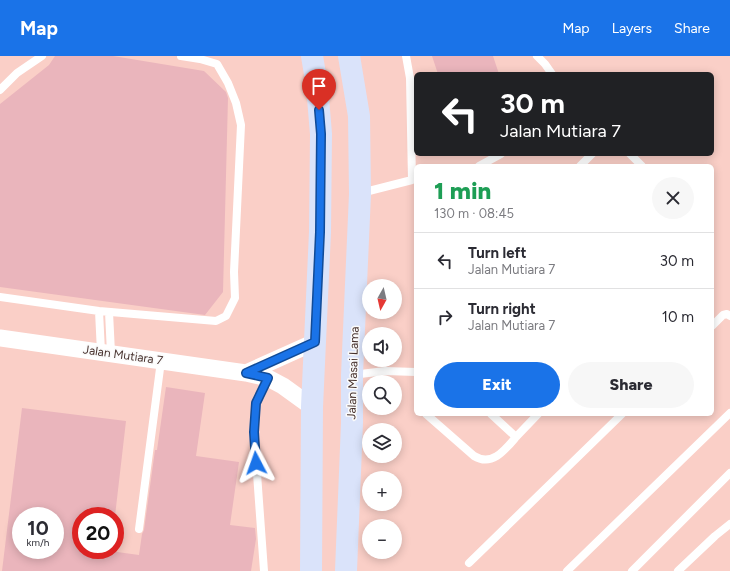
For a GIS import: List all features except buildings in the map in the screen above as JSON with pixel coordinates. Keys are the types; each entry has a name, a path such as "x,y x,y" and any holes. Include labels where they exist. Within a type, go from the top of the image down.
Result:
{"main road":[{"path":"311,571 312,407 320,232 321,134 317,86 312,56"},
{"name":"Jalan Masai Lama","path":"346,571 352,423 352,375 360,194 359,116 349,56"}],"street":[{"name":"Jalan Mutiara 7","path":"0,338 246,373 268,378 283,386 312,407"},
{"path":"246,373 315,342"}],"lane":[{"path":"0,90 17,72 42,56"},
{"path":"0,296 109,312 216,321 226,316 235,298 234,272 241,125 236,103 228,82 217,64 181,56"},
{"path":"360,194 414,179 410,78 406,56"},
{"path":"537,56 551,72"},
{"path":"483,164 498,156"},
{"path":"582,164 590,156"},
{"path":"632,156 640,164"},
{"path":"99,311 106,353"},
{"path":"106,353 109,312"},
{"path":"714,324 723,315 727,314 730,316"},
{"path":"139,529 161,361"},
{"path":"352,375 385,371 414,372"},
{"path":"264,571 254,432 256,403 268,378"},
{"path":"567,571 730,413"},
{"path":"428,416 479,460 485,461 491,459 506,448 536,416"},
{"path":"493,416 516,437"},
{"path":"469,563 620,416"},
{"path":"632,571 730,473"},
{"path":"678,571 730,524"}],"route":[{"path":"256,463 254,432 256,403 268,378 246,373 315,342 320,232 321,134 319,110"}]}
